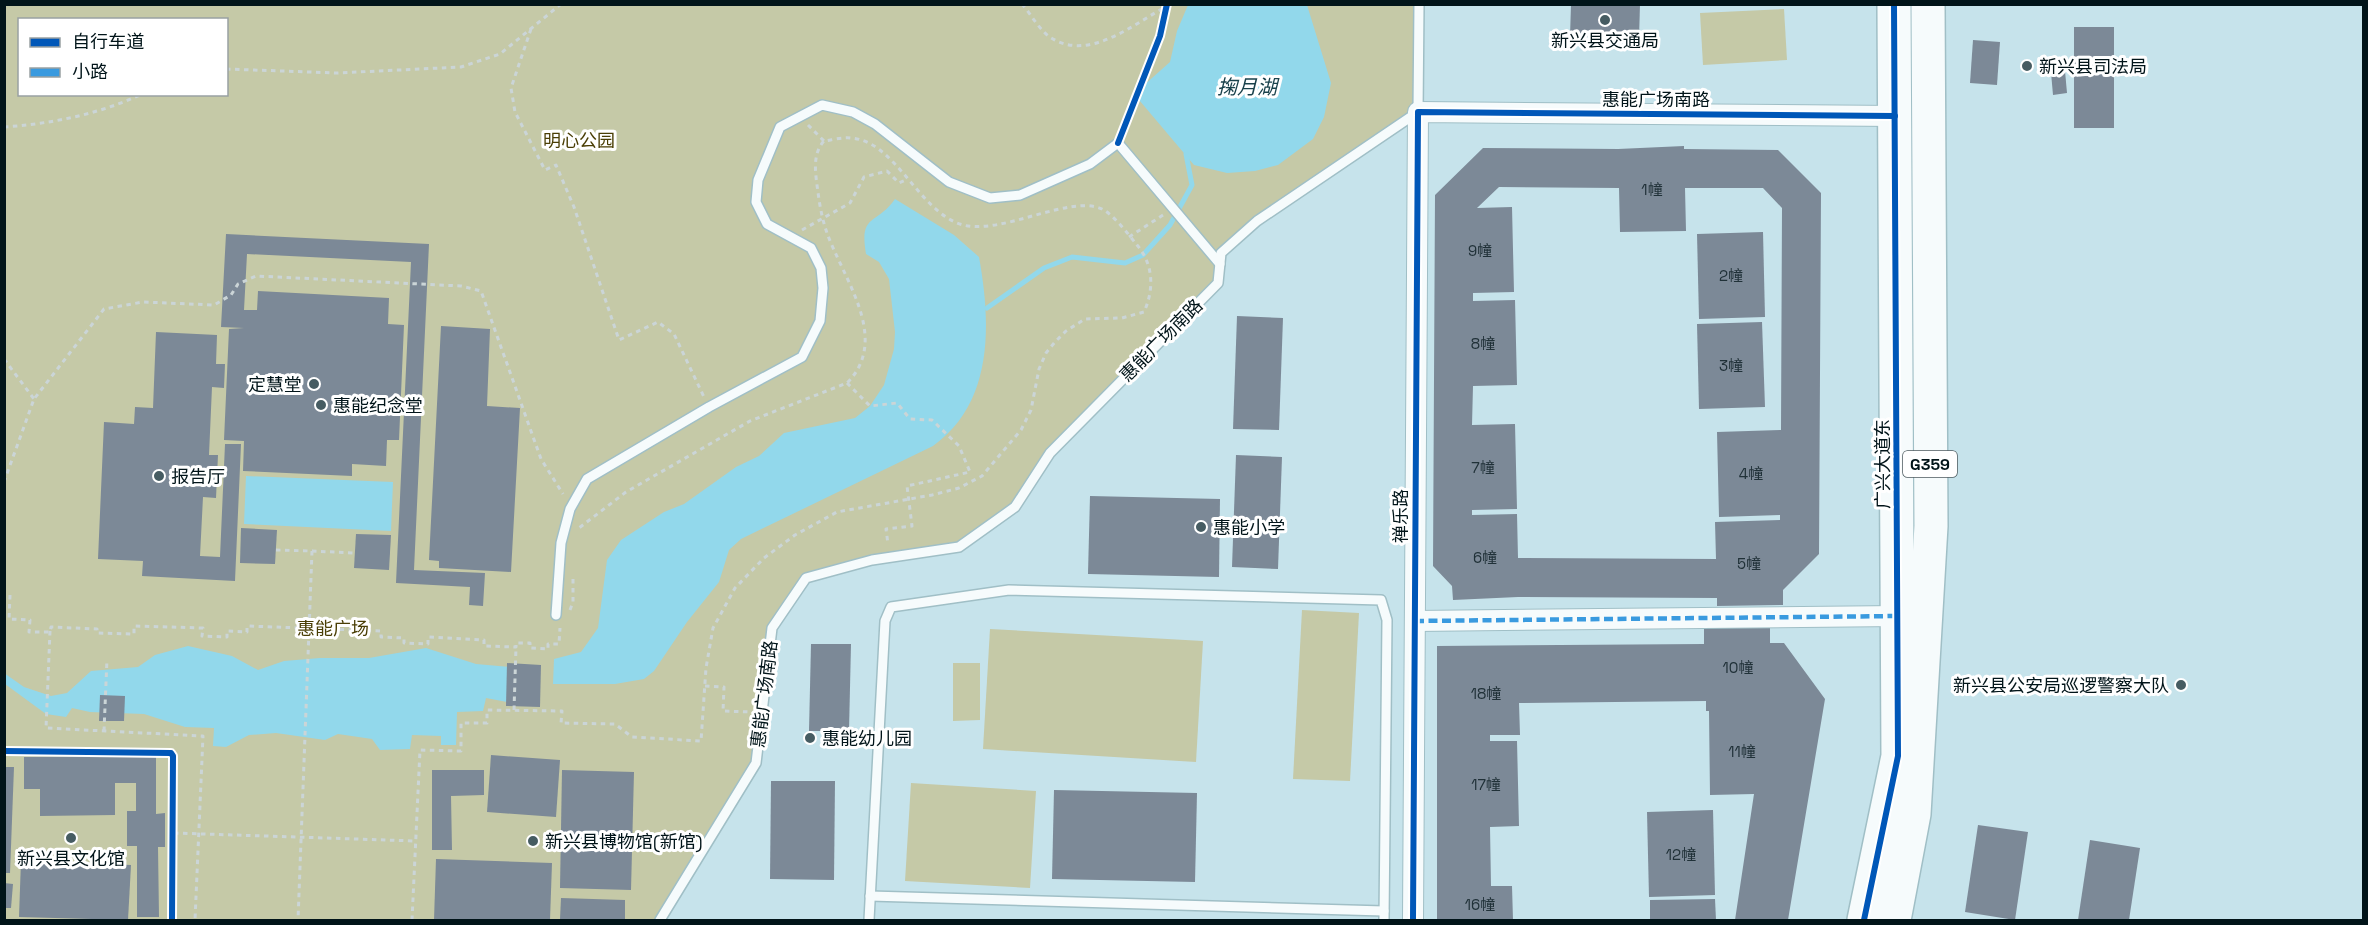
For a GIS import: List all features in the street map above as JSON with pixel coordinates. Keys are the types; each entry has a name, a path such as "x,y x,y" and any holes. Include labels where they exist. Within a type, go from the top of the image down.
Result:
{"highway":[{"name":"广兴大道东","path":"1864,921 1898,756 1894,4"},
{"name":"G359","path":"1894,921 1914,814 1930,526 1928,4"}],"street":[{"name":"惠能广场南路","path":"1418,112 1895,116"},
{"name":"禅乐路","path":"1413,921 1418,112"},
{"path":"1415,621 1898,616"}],"lane":[{"name":"禅乐路","path":"1418,112 1419,4"},
{"path":"556,615 561,543 574,501 587,479 709,407 802,357 816,330 820,321 823,288 820,268 811,248 767,224 756,202 758,180 780,127 800,116 822,105 853,112 875,124 949,182 990,198 1020,195 1090,164 1118,143 1220,264"},
{"name":"惠能广场南路","path":"660,921 756,763 772,628 806,578 890,557 959,547 1015,507 1050,453 1218,283 1221,253 1257,222 1418,112"},
{"path":"868,921 885,621 891,608 1009,590 1381,600 1388,621 1384,916 870,896"}],"path":[{"path":"228,69 337,73 461,67 500,54 561,4"},
{"path":"1022,4 1052,39 1082,46 1098,44 1167,6"},
{"path":"531,29 511,88 515,112 545,170 556,165 574,207 619,340 658,322 674,334 709,407"},
{"path":"4,127 78,116 118,105 138,96"},
{"path":"800,116 824,141"},
{"path":"412,921 420,750 461,751 461,723 487,723 487,710 562,711 561,723 615,724 632,737 700,741 713,628 735,588 764,558 795,535 837,512 959,488 982,476 1021,430 1031,410 1039,369 1046,352 1066,331 1085,320 1122,318 1144,312 1152,294 1149,266 1139,247 1102,209 1078,206 989,226 963,225 936,209 906,180 892,160 859,140 824,141 818,147 815,172 823,219 842,267 862,307 865,340 854,376 847,383 750,421 626,492 577,532"},
{"path":"796,240 804,227 850,203 864,177 887,171 899,183 906,180"},
{"path":"1130,237 1173,208"},
{"path":"4,482 34,399 104,309 143,302 214,305 231,295 238,284 256,276 461,286 481,291 540,459 559,491 574,501"},
{"path":"4,359 34,399"},
{"path":"847,383 870,406 897,403 910,419 932,420 960,446 969,472 907,486 912,526 886,529 890,557"},
{"path":"276,550 355,553"},
{"path":"298,921 312,551"},
{"path":"569,613 573,602 573,570"},
{"path":"10,594 9,619 30,620 29,632 50,632 51,627"},
{"path":"514,710 516,643 530,643 530,648 548,649 548,644 559,644 560,625"},
{"path":"51,627 97,628 97,633 134,634 134,626 203,628 202,636 227,636 228,632 247,632 247,626 381,632 381,637 404,638 404,644 428,644 428,637 484,640 484,646 516,647"},
{"path":"51,627 46,728 203,736 195,921"},
{"path":"104,731 107,659"},
{"path":"705,686 724,687 723,711 762,713"},
{"path":"174,833 416,841"}],"green space":[{"name":"惠能广场","path":"4,5 1419,5 1418,112 1257,221 1221,253 1218,283 1050,453 1015,507 959,547 872,560 806,578 772,628 756,763 660,920 5,920"},
{"path":"1784,9 1787,60 1703,65 1700,13"},
{"path":"1302,610 1359,613 1350,781 1293,779"},
{"path":"990,629 1203,641 1196,762 983,749"},
{"path":"953,663 980,663 980,720 953,721"},
{"path":"911,783 1036,791 1030,888 905,881"}],"water":[{"name":"掬月湖","path":"1188,5 1307,5 1331,83 1324,117 1313,139 1278,165 1255,171 1227,173 1194,165 1134,94 1170,62 1177,31"},
{"path":"895,199 954,235 979,257 986,334 978,385 968,408 953,428 933,446 741,539 729,550 719,582 687,622 654,671 644,679 615,684 553,684 554,659 581,652 598,628 607,560 621,540 664,512 684,504 736,467 759,456 784,433 855,418 870,406 884,385 894,349 895,332 889,279 879,262 866,254 865,232 871,221"},
{"path":"246,476 393,482 391,531 244,524"},
{"path":"188,646 232,656 258,670 284,661 369,658 426,648 476,664 523,668 507,702 486,698 483,711 457,712 456,745 441,745 441,736 412,735 410,749 380,750 372,739 338,734 325,740 276,733 249,735 226,747 213,746 214,728 185,727 144,714 90,712 72,708 66,717 46,714 5,684 4,673 24,687 51,696 67,693 91,671 138,667 155,655"}],"building":[{"name":"新兴县交通局","path":"1571,4 1640,4 1639,39 1570,36"},
{"path":"2074,27 2114,27 2114,128 2074,128"},
{"path":"1973,40 2000,42 1997,85 1970,83"},
{"path":"2064,60 2067,93 2053,95 2050,61"},
{"path":"1684,146 1684,149 1778,150 1821,193 1819,554 1783,590 1783,605 1717,606 1717,598 1518,597 1453,600 1452,586 1433,566 1435,195 1483,148 1618,149","holes":["1499,187 1619,188 1620,232 1686,231 1685,188 1763,188 1782,208 1781,430 1717,432 1719,517 1780,515 1780,520 1715,522 1716,559 1518,558 1517,514 1472,515 1472,510 1517,509 1515,424 1472,425 1473,386 1517,385 1515,300 1473,301 1473,293 1514,292 1512,207 1477,208"]},
{"path":"1763,232 1765,317 1699,319 1697,234"},
{"name":"定慧堂","path":"226,234 429,244 414,570 485,573 483,606 469,605 470,587 396,583 411,262 247,254 244,310 257,310 258,291 389,298 388,324 404,325 399,440 387,440 386,466 352,464 352,476 243,471 244,441 224,440 229,329 244,328 221,327"},
{"path":"1237,316 1283,318 1279,430 1233,429"},
{"path":"1762,322 1765,407 1699,409 1697,324"},
{"path":"441,326 490,329 487,406 520,408 511,572 439,568 439,561 429,560"},
{"name":"报告厅","path":"156,332 217,335 216,364 225,364 224,388 212,387 209,455 218,455 216,498 203,497 200,556 220,557 225,444 241,444 235,581 142,576 143,561 98,559 104,422 134,424 135,407 153,408"},
{"path":"1236,455 1282,457 1278,569 1232,567"},
{"path":"1090,496 1220,499 1219,577 1088,574"},
{"path":"241,528 277,530 275,564 240,563"},
{"path":"356,534 391,535 389,570 354,568"},
{"path":"1770,624 1770,643 1784,643 1825,699 1788,920 1735,920 1754,794 1710,795 1709,711 1706,711 1706,701 1519,703 1520,735 1490,735 1490,741 1517,741 1519,826 1490,827 1491,886 1512,886 1513,920 1437,920 1437,646 1704,644 1704,626"},
{"path":"811,644 851,644 849,731 809,731"},
{"path":"507,663 541,665 540,707 506,706"},
{"path":"100,695 125,696 124,721 99,721"},
{"path":"491,755 560,760 556,817 487,812"},
{"path":"156,756 156,814 165,813 165,847 158,847 159,917 137,917 137,846 127,846 127,811 136,811 136,783 115,783 115,815 40,816 40,789 24,789 24,757"},
{"path":"4,767 14,767 10,873 4,873"},
{"path":"432,770 484,770 484,795 451,796 452,850 432,850"},
{"path":"562,770 634,772 631,890 560,888"},
{"path":"771,781 835,781 834,880 770,879"},
{"path":"1054,790 1197,793 1195,882 1052,879"},
{"path":"1713,810 1715,895 1649,897 1647,812"},
{"path":"1978,825 2028,832 2015,920 1965,912"},
{"path":"2090,840 2140,848 2129,920 2078,920"},
{"path":"436,859 552,863 550,920 434,920"},
{"path":"21,860 131,865 128,920 19,917"},
{"path":"4,883 13,884 11,908 4,908"},
{"path":"561,898 625,900 625,920 560,919"},
{"path":"1715,899 1716,920 1650,920 1650,900"}],"waterway":[{"path":"987,308 1044,268 1072,257 1125,263 1143,255 1170,225 1192,185 1186,154"}],"marked path":[{"path":"1415,621 1898,616"}],"cycle path":[{"path":"1118,143 1160,36 1167,4"},
{"path":"1864,920 1898,756 1894,4"},
{"path":"1413,920 1418,112 1895,116"},
{"path":"4,751 171,753 173,756 172,920"}],"place":[{"name":"新兴县交通局","path":"1605,20"},
{"name":"新兴县司法局","path":"2027,66"},
{"name":"定慧堂","path":"314,384"},
{"name":"惠能纪念堂","path":"321,405"},
{"name":"报告厅","path":"159,476"},
{"name":"惠能小学","path":"1201,527"},
{"name":"新兴县公安局巡逻警察大队","path":"2181,685"},
{"name":"惠能幼儿园","path":"810,738"},
{"name":"新兴县文化馆","path":"71,838"},
{"name":"新兴县博物馆(新馆)","path":"533,841"}],"park label":[{"name":"明心公园","path":"579,140"}]}
